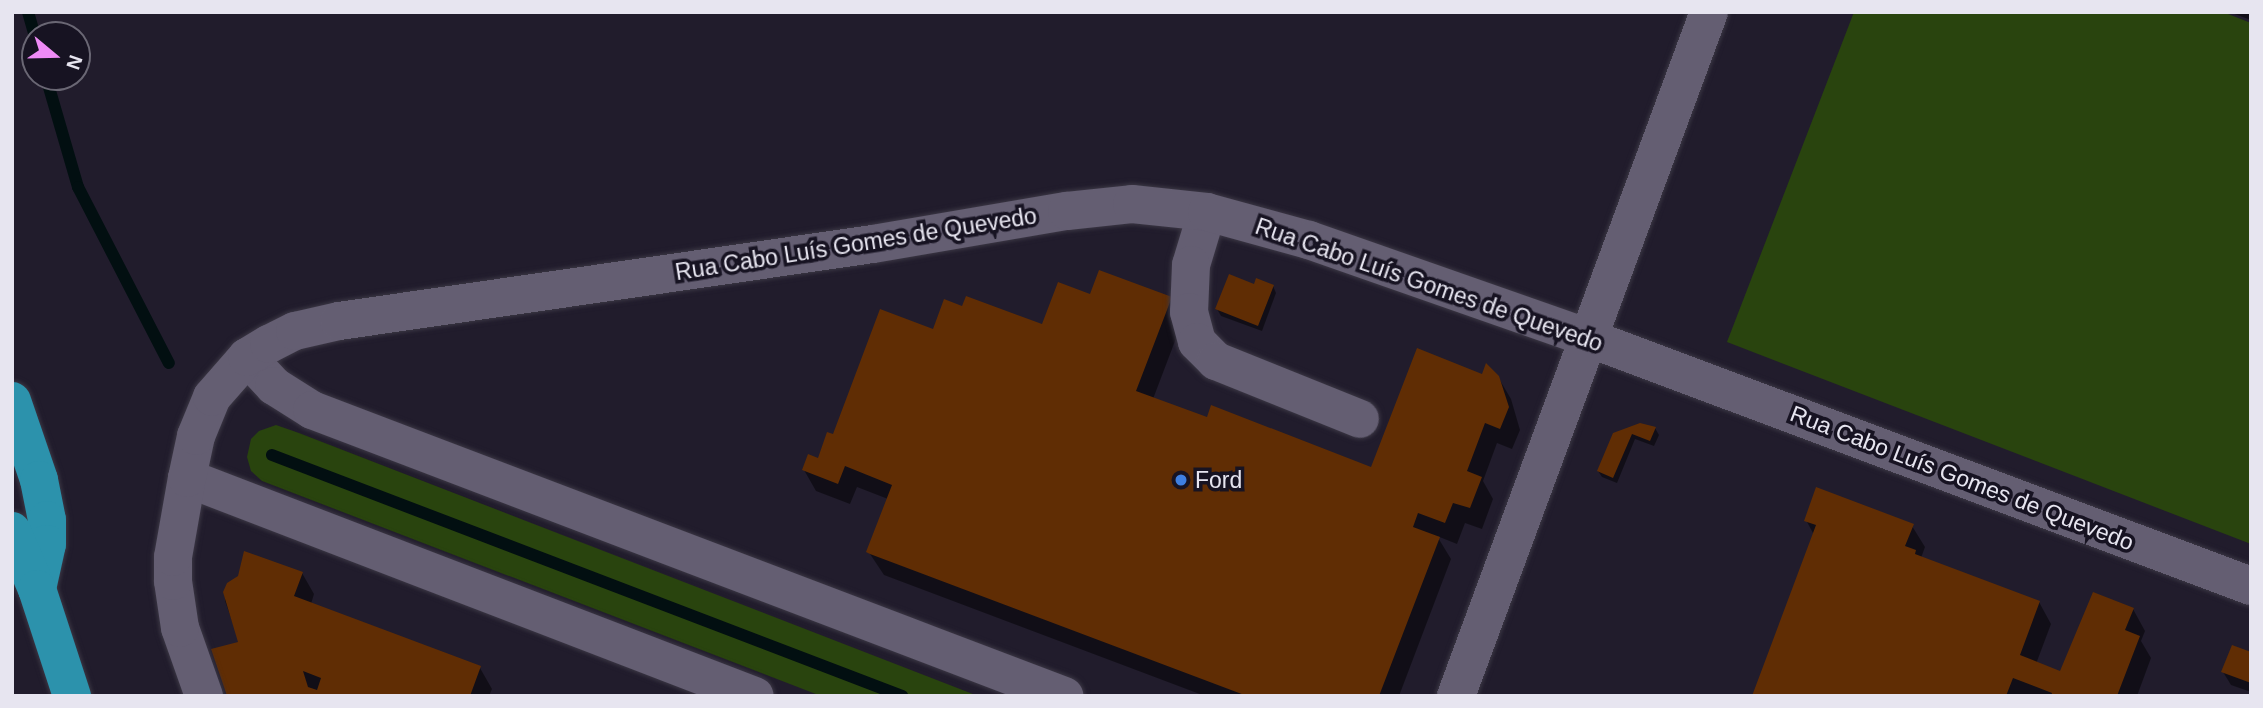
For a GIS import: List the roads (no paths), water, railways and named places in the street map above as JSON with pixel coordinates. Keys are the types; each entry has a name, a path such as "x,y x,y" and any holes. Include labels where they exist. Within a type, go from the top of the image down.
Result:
{"highway":[{"path":"12,401 39,480 47,520 47,544 37,589"},
{"path":"12,531 37,589 72,696"}],"street":[{"path":"1457,696 1591,339 1709,12"},
{"name":"Rua Cabo Luís Gomes de Quevedo","path":"247,357 295,331 339,321 873,244 1067,211 1132,204 1208,212 1309,240 1591,339 2251,586"},
{"path":"1208,212 1191,265 1189,312 1196,342 1216,362 1360,419"},
{"path":"204,696 180,628 173,581 173,557 196,436 212,397 247,357 274,386 312,410 1064,696"},
{"path":"187,478 755,696"}],"waterway":[{"path":"28,12 31,21"},
{"path":"50,91 78,187 169,363"},
{"path":"272,455 902,696"}],"place":[{"name":"Ford","path":"1181,480"}]}
